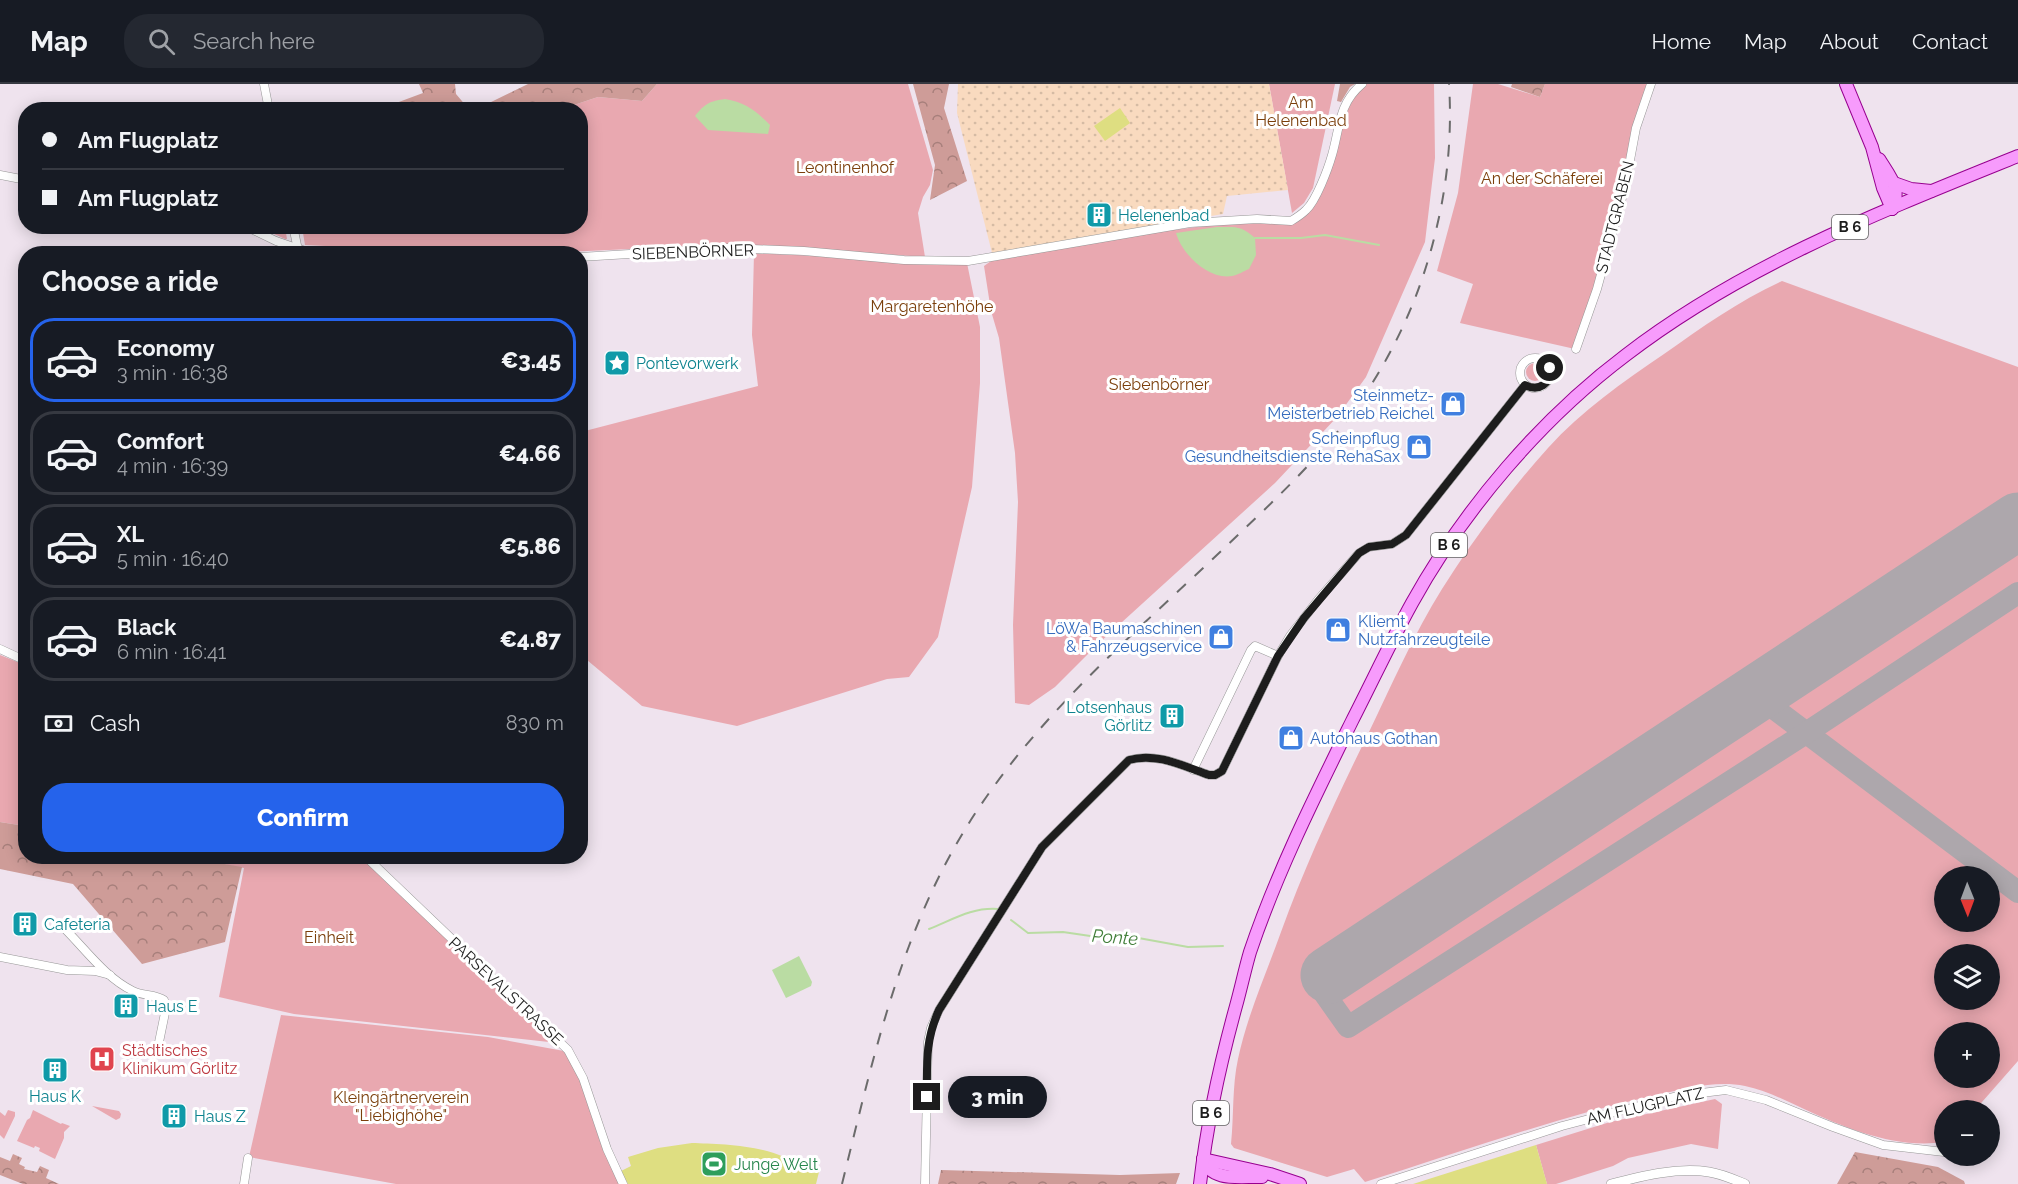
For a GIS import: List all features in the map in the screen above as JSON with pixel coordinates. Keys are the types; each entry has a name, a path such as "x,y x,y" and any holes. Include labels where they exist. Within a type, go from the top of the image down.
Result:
{"main road":[{"path":"1846,84 1872,147 1883,188 1892,209"},
{"path":"1872,147 1894,183 1896,200 1892,209"},
{"name":"B 6","path":"1200,1184 1219,1067 1250,952 1289,852 1325,775 1413,601 1457,532 1508,467 1535,437 1595,380 1626,354 1696,305 1770,263 2018,156"},
{"path":"1894,183 1911,189 1935,191"},
{"path":"1203,1159 1206,1167 1212,1173 1231,1177 1279,1178"},
{"path":"1203,1159 1300,1184"},
{"path":"1215,1184 1231,1177"}],"street":[{"path":"264,84 267,102"},
{"name":"SIEBENBÖRNER","path":"588,257 728,248 804,251 904,260 968,261 1190,223 1257,219 1291,221 1308,209 1332,156 1348,96 1362,84"},
{"name":"STADTGRABEN","path":"1576,349 1597,289 1625,187 1636,128 1652,84"},
{"path":"0,175 18,178"},
{"path":"263,234 289,246"},
{"path":"1534,358 1544,360 1550,368 1547,382 1539,388 1525,385 1520,377 1522,364 1534,358"},
{"path":"925,1184 927,1052 931,1028 939,1010 1042,847 1129,760 1142,757 1158,758 1215,775 1222,771 1278,656 1290,636 1318,600 1359,553 1369,547 1392,544 1406,535 1525,385"},
{"path":"1193,770 1251,650 1255,646 1278,656"},
{"path":"0,649 18,657"},
{"name":"PARSEVALSTRASSE","path":"373,864 568,1050 583,1078 607,1149 623,1184"},
{"path":"65,929 111,976 133,991 164,1000 166,1008 158,1047"},
{"path":"0,957 67,970 95,971 111,976"},
{"name":"AM FLUGPLATZ","path":"1381,1184 1562,1126 1677,1096 1726,1090 1766,1100 1882,1145 1934,1151"},
{"path":"244,1184 248,1158"},
{"path":"1611,1184 1641,1176 1691,1171 1724,1175 1745,1184"}],"green space":[{"path":"419,84 455,84 456,94 463,102 399,102 423,93"},
{"path":"528,84 657,84 642,101 598,97 583,102 491,102"},
{"name":"Leontinenhof","path":"657,84 908,84 933,170 930,185 918,213 925,257 739,244 588,251 588,246 305,245 303,234 588,234 588,102 583,102 598,97 642,101"},
{"path":"913,84 949,84 944,108 967,181 930,200 935,165"},
{"name":"Am Helenenbad","path":"1269,84 1335,84 1313,188 1304,203 1292,213"},
{"path":"1340,84 1355,84 1350,87 1341,102 1337,101"},
{"name":"Siebenbörner","path":"1362,84 1434,84 1435,158 1425,242 1366,377 1337,417 1275,483 1099,643 1055,687 1029,705 1015,703 1013,625 1018,502 1015,453 999,338 991,311 984,266 991,261 1144,234 1226,223 1292,223 1312,208 1348,96"},
{"name":"An der Schäferei","path":"1473,84 1498,84 1540,97 1545,84 1649,84 1623,188 1575,349 1460,323 1473,284 1437,271 1458,193"},
{"path":"1512,84 1545,84 1540,97 1511,87"},
{"path":"274,234 286,234 287,239"},
{"name":"Margaretenhöhe","path":"754,253 967,263 980,327 980,383 972,487 938,637 909,677 887,679 737,726 642,706 588,661 588,430 758,386 752,335"},
{"path":"1782,281 2018,367 2018,1061 2000,1082 2000,1022 1934,1022 1934,1088 1994,1088 1984,1100 1934,1100 1934,1143 1908,1143 1872,1136 1838,1124 1761,1090 1723,1084 1678,1090 1582,1114 1365,1182 1354,1169 1327,1177 1234,1148 1231,1144 1236,1069 1246,1027 1257,995 1322,830 1404,659 1442,589 1505,499 1561,434 1618,386 1736,305"},
{"path":"1531,363 1539,363 1544,368 1542,379 1531,381 1526,376 1526,368"},
{"path":"0,655 18,662 18,825 0,822"},
{"path":"0,822 18,825 18,864 225,864 242,867 225,942 142,964 73,884 0,869"},
{"name":"Einheit","path":"222,864 368,864 558,1043 294,1014 219,997 244,868"},
{"name":"Kleingärtnerverein \"Liebighöhe\"","path":"281,1015 488,1037 564,1051 576,1069 603,1150 620,1184 396,1184 249,1157"},
{"path":"1715,1099 1722,1104 1718,1149 1691,1144 1628,1158 1613,1166 1556,1184 1547,1184 1536,1145 1610,1122"},
{"path":"92,1106 119,1111 120,1118 116,1120"},
{"path":"8,1110 15,1112 15,1116 4,1139 0,1135 0,1112 5,1116"},
{"path":"33,1110 70,1126 64,1132 64,1138 55,1159 39,1151 40,1148 17,1141"},
{"path":"1855,1152 1938,1167 1964,1181 1965,1184 1837,1184"},
{"path":"13,1154 22,1158 19,1164 25,1167 24,1169 37,1172 40,1166 49,1170 46,1178 59,1184 23,1184 0,1175 0,1157 10,1161"},
{"path":"941,1170 1120,1175 1180,1173 1176,1184 938,1184"}],"shaded area":[{"name":"Helenenbad","path":"958,84 1269,84 1288,190 1227,196 1223,214 992,253 957,113"},
{"path":"725,99 744,105 760,115 770,125 768,134 708,130 695,116 708,104"},
{"path":"1120,108 1130,123 1105,141 1094,126"},
{"path":"1217,227 1238,228 1255,238 1256,255 1249,269 1234,275 1223,276 1205,270 1190,257 1176,233"},
{"path":"799,956 812,982 811,986 786,998 772,970"},
{"name":"Junge Welt","path":"692,1143 750,1147 779,1155 800,1169 820,1168 816,1184 628,1184 621,1171 631,1166 628,1157 658,1148"},
{"path":"1536,1145 1547,1184 1413,1184"}],"waterway":[{"name":"Siebenbörner","path":"1255,238 1301,238 1325,235 1379,245"},
{"name":"Ponte","path":"929,929 971,912 998,909"},
{"name":"Ponte","path":"1011,920 1028,933 1063,932 1104,938 1133,937 1188,947 1223,946"}],"taxiway":[{"path":"1329,975 1324,993 1348,1027 1806,733 2018,593"},
{"path":"1756,695 2018,892"}],"runway":[{"path":"1329,975 2018,521"}],"railway":[{"path":"842,1184 881,1032 914,934 934,887 958,841 987,796 1014,759 1075,691 1315,458 1355,409 1382,367 1415,299 1437,226 1448,155 1449,84"}],"place":[{"name":"Helenenbad","path":"1099,215"},
{"name":"Pontevorwerk","path":"617,363"},
{"name":"Steinmetz- Meisterbetrieb Reichel","path":"1453,404"},
{"name":"Scheinpflug Gesundheitsdienste RehaSax","path":"1419,447"},
{"name":"Kliemt Nutzfahrzeugteile","path":"1338,630"},
{"name":"LöWa Baumaschinen & Fahrzeugservice","path":"1221,637"},
{"name":"Lotsenhaus Görlitz","path":"1172,716"},
{"name":"Autohaus Gothan","path":"1291,738"},
{"name":"Cafeteria","path":"25,924"},
{"name":"Haus E","path":"126,1006"},
{"name":"Städtisches Klinikum Görlitz","path":"102,1059"},
{"name":"Haus K","path":"55,1070"},
{"name":"Haus Z","path":"174,1116"},
{"name":"Junge Welt","path":"714,1164"}],"route":[{"path":"927,1097 928,1042 939,1010 1042,847 1129,760 1142,757 1158,758 1209,775 1222,771 1278,656 1290,636 1318,600 1359,553 1369,547 1392,544 1406,535 1525,385 1534,388 1544,386 1550,378 1550,368"}]}
